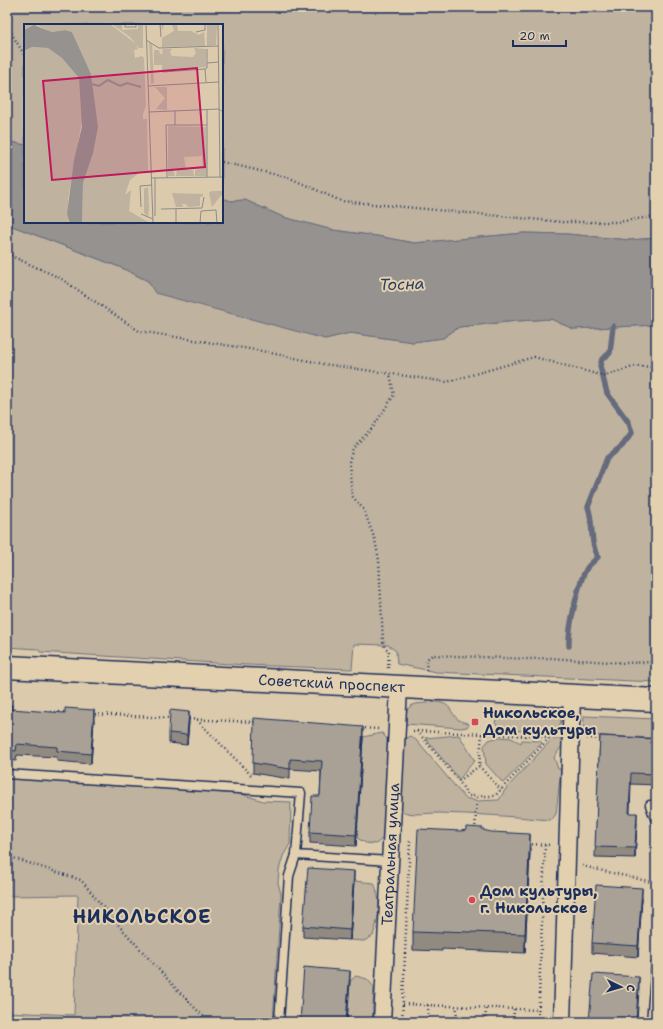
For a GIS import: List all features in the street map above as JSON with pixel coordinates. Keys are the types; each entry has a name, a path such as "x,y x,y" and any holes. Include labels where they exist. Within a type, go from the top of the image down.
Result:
{"main road":[{"name":"Советский проспект","path":"7,666 393,679 572,695 656,700"}],"street":[{"name":"Театральная улица","path":"382,1022 396,730 393,679"},
{"path":"562,1022 572,695"}],"lane":[{"path":"7,774 301,793 296,855 289,876 279,1022"},
{"path":"650,805 656,821"},
{"path":"296,855 390,860"},
{"path":"651,1022 656,964"}],"path":[{"path":"7,26 24,54"},
{"path":"223,162 290,178 341,201 563,222 618,222 656,216"},
{"path":"7,254 60,278 139,331 390,374 447,382 534,357 604,376 636,366 656,367"},
{"path":"390,374 394,395 373,426 353,448 349,462 352,496 364,510 375,540 380,560 383,641 385,648 389,650 393,679"},
{"path":"426,674 427,659 432,655 529,659 550,658 625,663 656,662"},
{"path":"47,711 70,713"},
{"path":"86,714 173,718"},
{"path":"181,718 261,723"},
{"path":"197,719 266,791"},
{"path":"357,728 609,740"},
{"path":"417,731 459,782 468,796 495,796 550,737"},
{"path":"459,782 479,766 482,734"},
{"path":"479,766 501,790"},
{"path":"475,834 477,796"},
{"path":"391,839 417,840"},
{"path":"402,1022 410,840"},
{"path":"522,844 567,845"},
{"path":"538,1022 545,844"},
{"path":"7,856 81,880 128,936 209,1022"},
{"path":"576,864 656,883"},
{"path":"403,1004 539,1010"},
{"path":"428,1006 428,1022"},
{"path":"456,1022 457,1006"},
{"path":"485,1022 486,1008"},
{"path":"513,1022 514,1009"}],"shaded area":[{"path":"7,7 656,7 656,238 630,240 567,234 524,233 414,243 333,230 283,217 245,200 231,201 223,198 223,24 24,24 24,145 7,141"},
{"path":"7,224 122,268 148,281 325,339 350,333 413,342 443,338 459,327 551,319 573,329 656,325 656,682 436,672 397,664 396,651 388,645 354,644 352,669 247,665 40,652 38,649 7,647"},
{"path":"437,702 446,705 459,720 469,724 467,727 461,728 405,724 407,710 410,707 418,704"},
{"path":"507,711 555,713 560,716 561,722 557,730 542,732 506,730 500,728 495,723 497,715"},
{"path":"584,716 656,719 656,738 583,735"},
{"path":"382,733 389,741 383,838 376,844 366,843 357,838 363,737"},
{"path":"459,735 475,761 459,779 425,738"},
{"path":"410,736 416,740 465,798 476,801 499,800 505,790 552,739 561,739 562,746 554,757 558,769 561,769 556,814 549,820 465,814 415,814 401,811 399,808 403,745 406,738"},
{"path":"499,737 511,738 521,743 522,740 540,741 542,743 503,783 486,764 484,746 489,740"},
{"path":"7,777 241,794 263,801 291,802 290,844 283,856 279,870 278,883 281,894 273,1022 7,1022 7,1012 74,1015 78,895 7,896"},
{"path":"354,881 374,883 378,896 379,909 373,936 364,941 350,940"},
{"path":"356,976 367,979 374,987 372,1022 347,1022 350,981"}],"water":[{"name":"Тосна","path":"7,141 24,145 24,223 223,223 223,198 231,201 245,200 283,217 333,230 414,243 524,233 567,234 630,240 656,238 656,325 573,329 551,319 459,327 443,338 413,342 350,333 325,339 155,293 148,281 122,268 7,224"}],"building":[{"path":"7,705 12,705 11,709 65,713 65,708 94,710 91,754 57,751 57,747 17,744 16,751 7,750"},
{"path":"170,710 189,712 187,735 169,733"},
{"path":"254,718 363,727 356,835 310,832 312,796 320,796 322,761 290,759 290,769 253,763"},
{"path":"600,736 656,739 656,774 631,773 629,813 637,813 635,848 595,847"},
{"name":"Дом культуры, г. Никольское","path":"466,827 483,828 483,830 491,832 530,834 525,934 442,931 442,933 413,932 418,829 461,831 466,830"},
{"path":"308,868 354,871 350,930 303,926"},
{"path":"596,885 642,888 638,946 592,943"},
{"path":"304,967 350,971 346,1022 300,1022"},
{"path":"593,974 639,977 636,1022 589,1022"}],"waterway":[{"path":"569,646 572,618 580,584 587,568 598,557 593,545 591,519 588,507 607,458 622,446 632,433 629,423 607,393 600,366 602,359 610,353 613,326"}],"place":[{"name":"Никольское, Дом культуры","path":"475,722"},
{"name":"Дом культуры, г. Никольское","path":"472,900"}],"district":[{"name":"НИКОЛЬСКОЕ","path":"142,916"}]}
